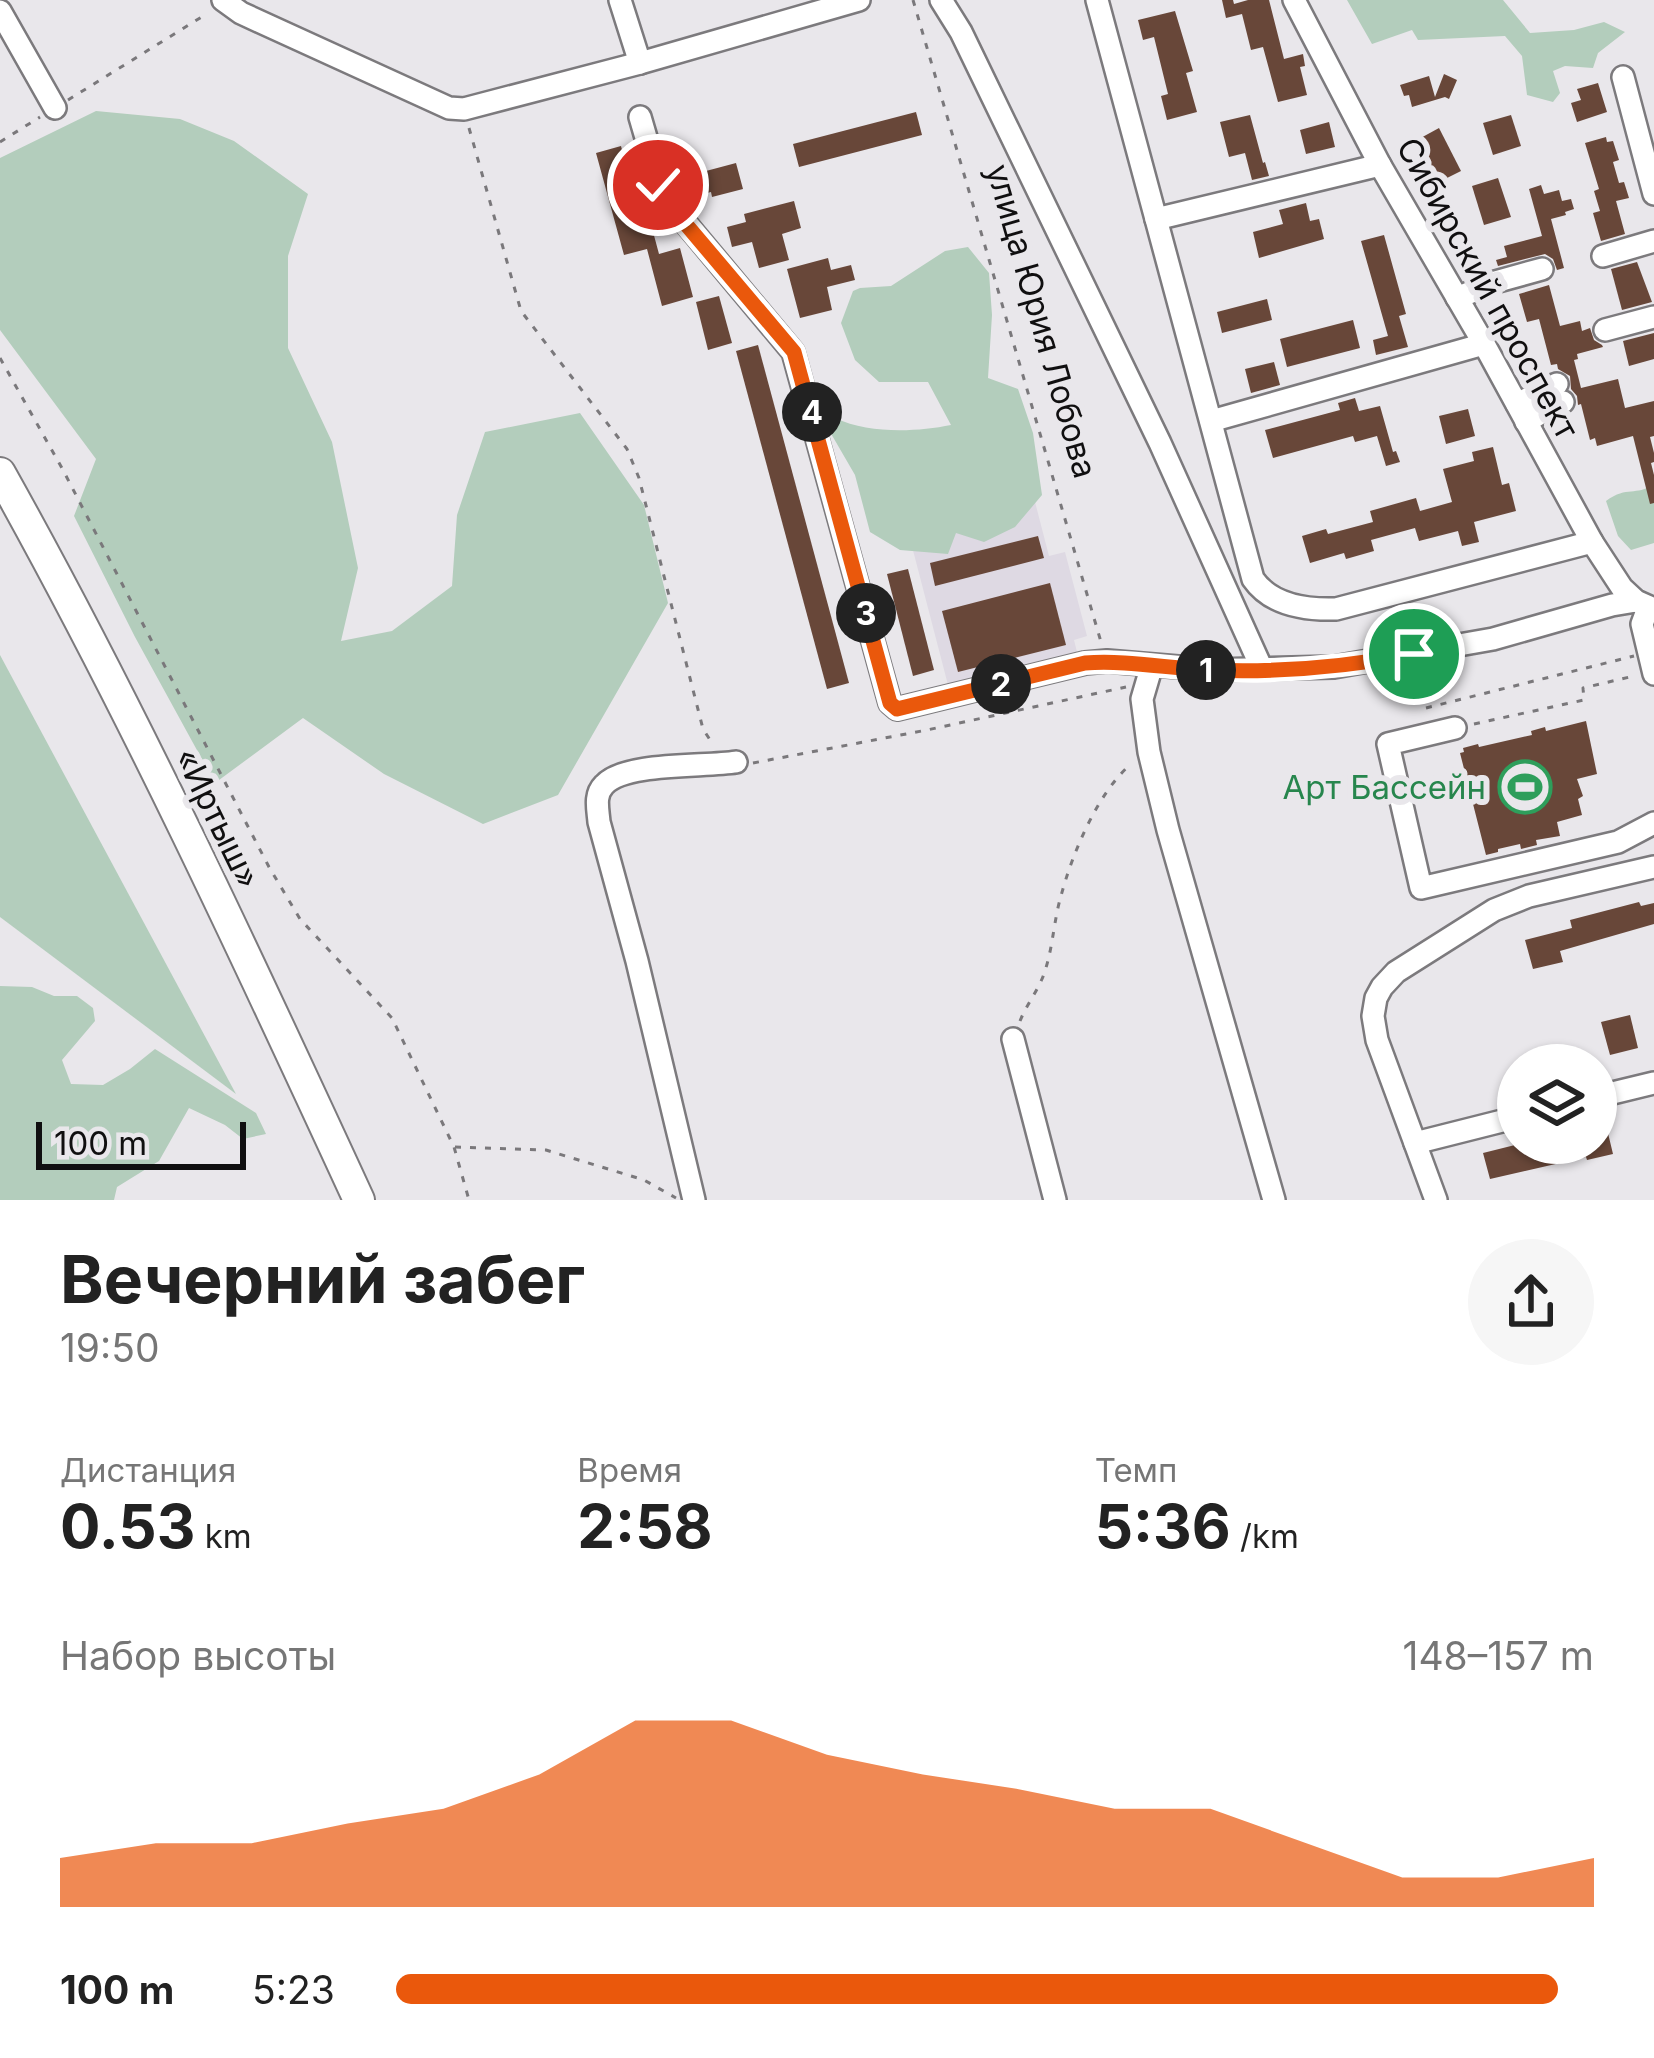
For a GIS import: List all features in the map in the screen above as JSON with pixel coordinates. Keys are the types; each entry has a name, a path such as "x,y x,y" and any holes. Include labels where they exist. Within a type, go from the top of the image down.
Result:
{"highway":[{"name":"«Иртыш»","path":"0,473 207,873 359,1200"}],"street":[{"path":"620,0 640,63"},
{"path":"224,2 449,108 464,109 859,0"},
{"path":"941,0 1058,230 1262,669"},
{"path":"1097,0 1253,579 1266,595 1306,608 1336,609 1592,542"},
{"name":"Сибирский проспект","path":"1294,0 1380,165 1592,542 1622,588 1646,606"},
{"path":"0,11 55,108"},
{"path":"1623,77 1654,194"},
{"path":"640,117 662,196 794,352 890,703 897,709 1085,663 1107,661 1149,674 1377,661 1493,639 1612,605 1646,606 1642,624 1654,674"},
{"path":"1156,219 1380,165"},
{"path":"1603,256 1654,241"},
{"path":"1457,298 1542,269"},
{"path":"1605,330 1654,317"},
{"path":"1210,421 1484,344"},
{"path":"1521,413 1560,393"},
{"path":"1149,674 1142,713 1149,752 1274,1200"},
{"path":"1455,728 1388,744 1421,888 1618,842 1654,823"},
{"path":"694,1200 596,799 603,785 622,772 707,766 727,757"},
{"path":"1436,1200 1377,1040 1376,998 1396,972 1494,910 1528,896 1654,867"},
{"path":"1013,1039 1055,1200"},
{"path":"1617,1092 1654,1083"},
{"path":"1415,1143 1497,1122"}],"path":[{"name":"улица Юрия Лобова","path":"913,0 1107,661"},
{"path":"0,142 224,2"},
{"path":"464,109 521,311 627,449 639,478 704,729 727,757 750,764 783,759 1149,674"},
{"path":"0,358 269,867 300,919 392,1018 454,1147 469,1200"},
{"path":"1426,708 1639,654 1638,675 1583,688 1584,700 1455,728"},
{"path":"1013,1039 1042,980 1060,896 1094,814 1116,777 1149,752"},
{"path":"454,1147 545,1150 644,1180 679,1200"}],"shaded area":[{"path":"1034,498 1049,556 1065,552 1087,636 1074,640 1077,652 948,685 908,531"}],"green space":[{"path":"1347,0 1503,0 1530,33 1604,22 1625,32 1598,53 1593,68 1565,66 1553,71 1560,93 1553,102 1527,95 1522,56 1505,36 1418,40 1412,30 1372,44"},
{"path":"96,111 180,119 234,141 308,194 288,256 288,348 332,442 358,568 341,641 392,631 452,586 457,515 485,432 580,413 644,505 668,603 558,795 483,824 384,774 303,718 215,783 74,516 96,459 0,330 0,158"},
{"path":"968,247 989,273 988,378 1018,389 1033,433 1042,495 1015,527 984,542 956,533 948,554 900,550 870,532 855,475 826,425 835,418 893,430 951,425 928,382 879,382 855,360 841,323 853,291 891,286 945,251"},
{"path":"1654,484 1654,543 1631,550 1618,536 1606,501"},
{"path":"0,655 236,1094 0,917"},
{"path":"0,986 77,996 93,1008 95,1021 62,1060 71,1084 103,1085 155,1049 256,1113 266,1134 243,1139 189,1108 159,1161 117,1187 114,1200 0,1200"}],"building":[{"path":"1222,0 1234,4 1269,0 1284,59 1303,54 1305,66 1300,67 1307,95 1278,102 1263,47 1251,50 1242,14 1226,18"},
{"path":"1175,11 1193,71 1186,73 1197,112 1167,120 1161,96 1168,94 1154,37 1143,40 1138,20"},
{"path":"1444,74 1457,80 1449,99 1412,107 1400,85 1429,76 1435,97"},
{"path":"1598,83 1607,112 1577,122 1571,103 1581,100 1577,89"},
{"path":"916,112 922,135 799,167 793,144"},
{"path":"1250,115 1269,176 1252,180 1245,153 1229,157 1220,122"},
{"path":"1511,115 1521,146 1493,155 1483,123"},
{"path":"1329,122 1335,147 1306,154 1300,130"},
{"path":"1439,128 1461,171 1439,182 1417,140"},
{"path":"1606,137 1607,142 1613,141 1619,160 1613,162 1629,198 1616,201 1625,234 1601,241 1593,213 1600,211 1594,191 1599,189 1585,143"},
{"path":"621,146 643,230 652,228 659,254 680,248 693,297 662,306 647,249 624,255 596,153"},
{"path":"736,163 743,189 712,197 711,192 699,195 694,179"},
{"path":"1498,178 1511,217 1484,225 1472,186"},
{"path":"1541,185 1544,194 1559,190 1562,201 1571,199 1574,209 1551,219 1564,268 1557,270 1545,254 1498,266 1496,260 1507,257 1504,246 1542,236 1529,189"},
{"path":"794,201 801,228 782,234 789,260 759,268 752,242 732,247 727,227 746,222 744,214"},
{"path":"1306,203 1310,221 1319,219 1324,239 1259,258 1253,232 1283,224 1279,210"},
{"path":"1384,235 1406,314 1399,316 1408,347 1376,355 1373,340 1388,336 1361,241"},
{"path":"828,258 831,270 851,265 855,280 827,287 832,310 800,318 787,269"},
{"path":"1637,262 1652,302 1622,310 1611,269"},
{"path":"1549,285 1560,326 1580,321 1582,331 1590,328 1603,347 1577,354 1574,360 1581,388 1618,379 1625,408 1654,401 1654,436 1650,437 1654,503 1650,504 1633,436 1597,446 1595,438 1590,440 1570,376 1557,364 1551,365 1539,319 1527,322 1519,294"},
{"path":"719,296 732,343 708,350 696,302"},
{"path":"1267,299 1272,320 1222,333 1217,312"},
{"path":"1353,320 1360,348 1287,367 1280,339"},
{"path":"1654,333 1654,359 1629,366 1623,341"},
{"path":"758,345 849,683 827,689 736,351"},
{"path":"1274,362 1280,385 1251,393 1245,369"},
{"path":"1355,398 1359,411 1380,406 1400,462 1386,466 1377,436 1355,442 1353,436 1273,458 1265,430 1340,410 1338,403"},
{"path":"1468,409 1475,436 1446,444 1439,416"},
{"path":"1493,447 1502,485 1509,483 1516,511 1474,522 1479,542 1462,546 1458,531 1419,541 1415,528 1371,540 1374,551 1310,563 1302,536 1373,522 1370,511 1416,498 1420,511 1452,502 1443,469 1474,461 1472,452"},
{"path":"1038,536 1044,558 935,586 930,563"},
{"path":"908,569 934,670 913,676 887,574"},
{"path":"1050,583 1066,645 958,672 942,611"},
{"name":"Арт Бассейн","path":"1586,721 1597,774 1577,779 1583,796 1578,799 1582,815 1557,822 1560,836 1486,855 1460,753 1463,748"},
{"path":"1639,902 1641,906 1654,903 1654,924 1560,951 1563,962 1533,969 1525,940 1572,928 1570,920"},
{"path":"1630,1015 1638,1048 1617,1053 1617,1044 1607,1044 1601,1022"},
{"path":"1497,1150 1497,1164 1555,1164 1490,1179 1483,1153"}],"place":[{"name":"Арт Бассейн","path":"1525,787"}],"route":[{"path":"658,185 662,196 794,352 890,703 897,709 1085,663 1241,670 1334,667 1414,654"}]}
